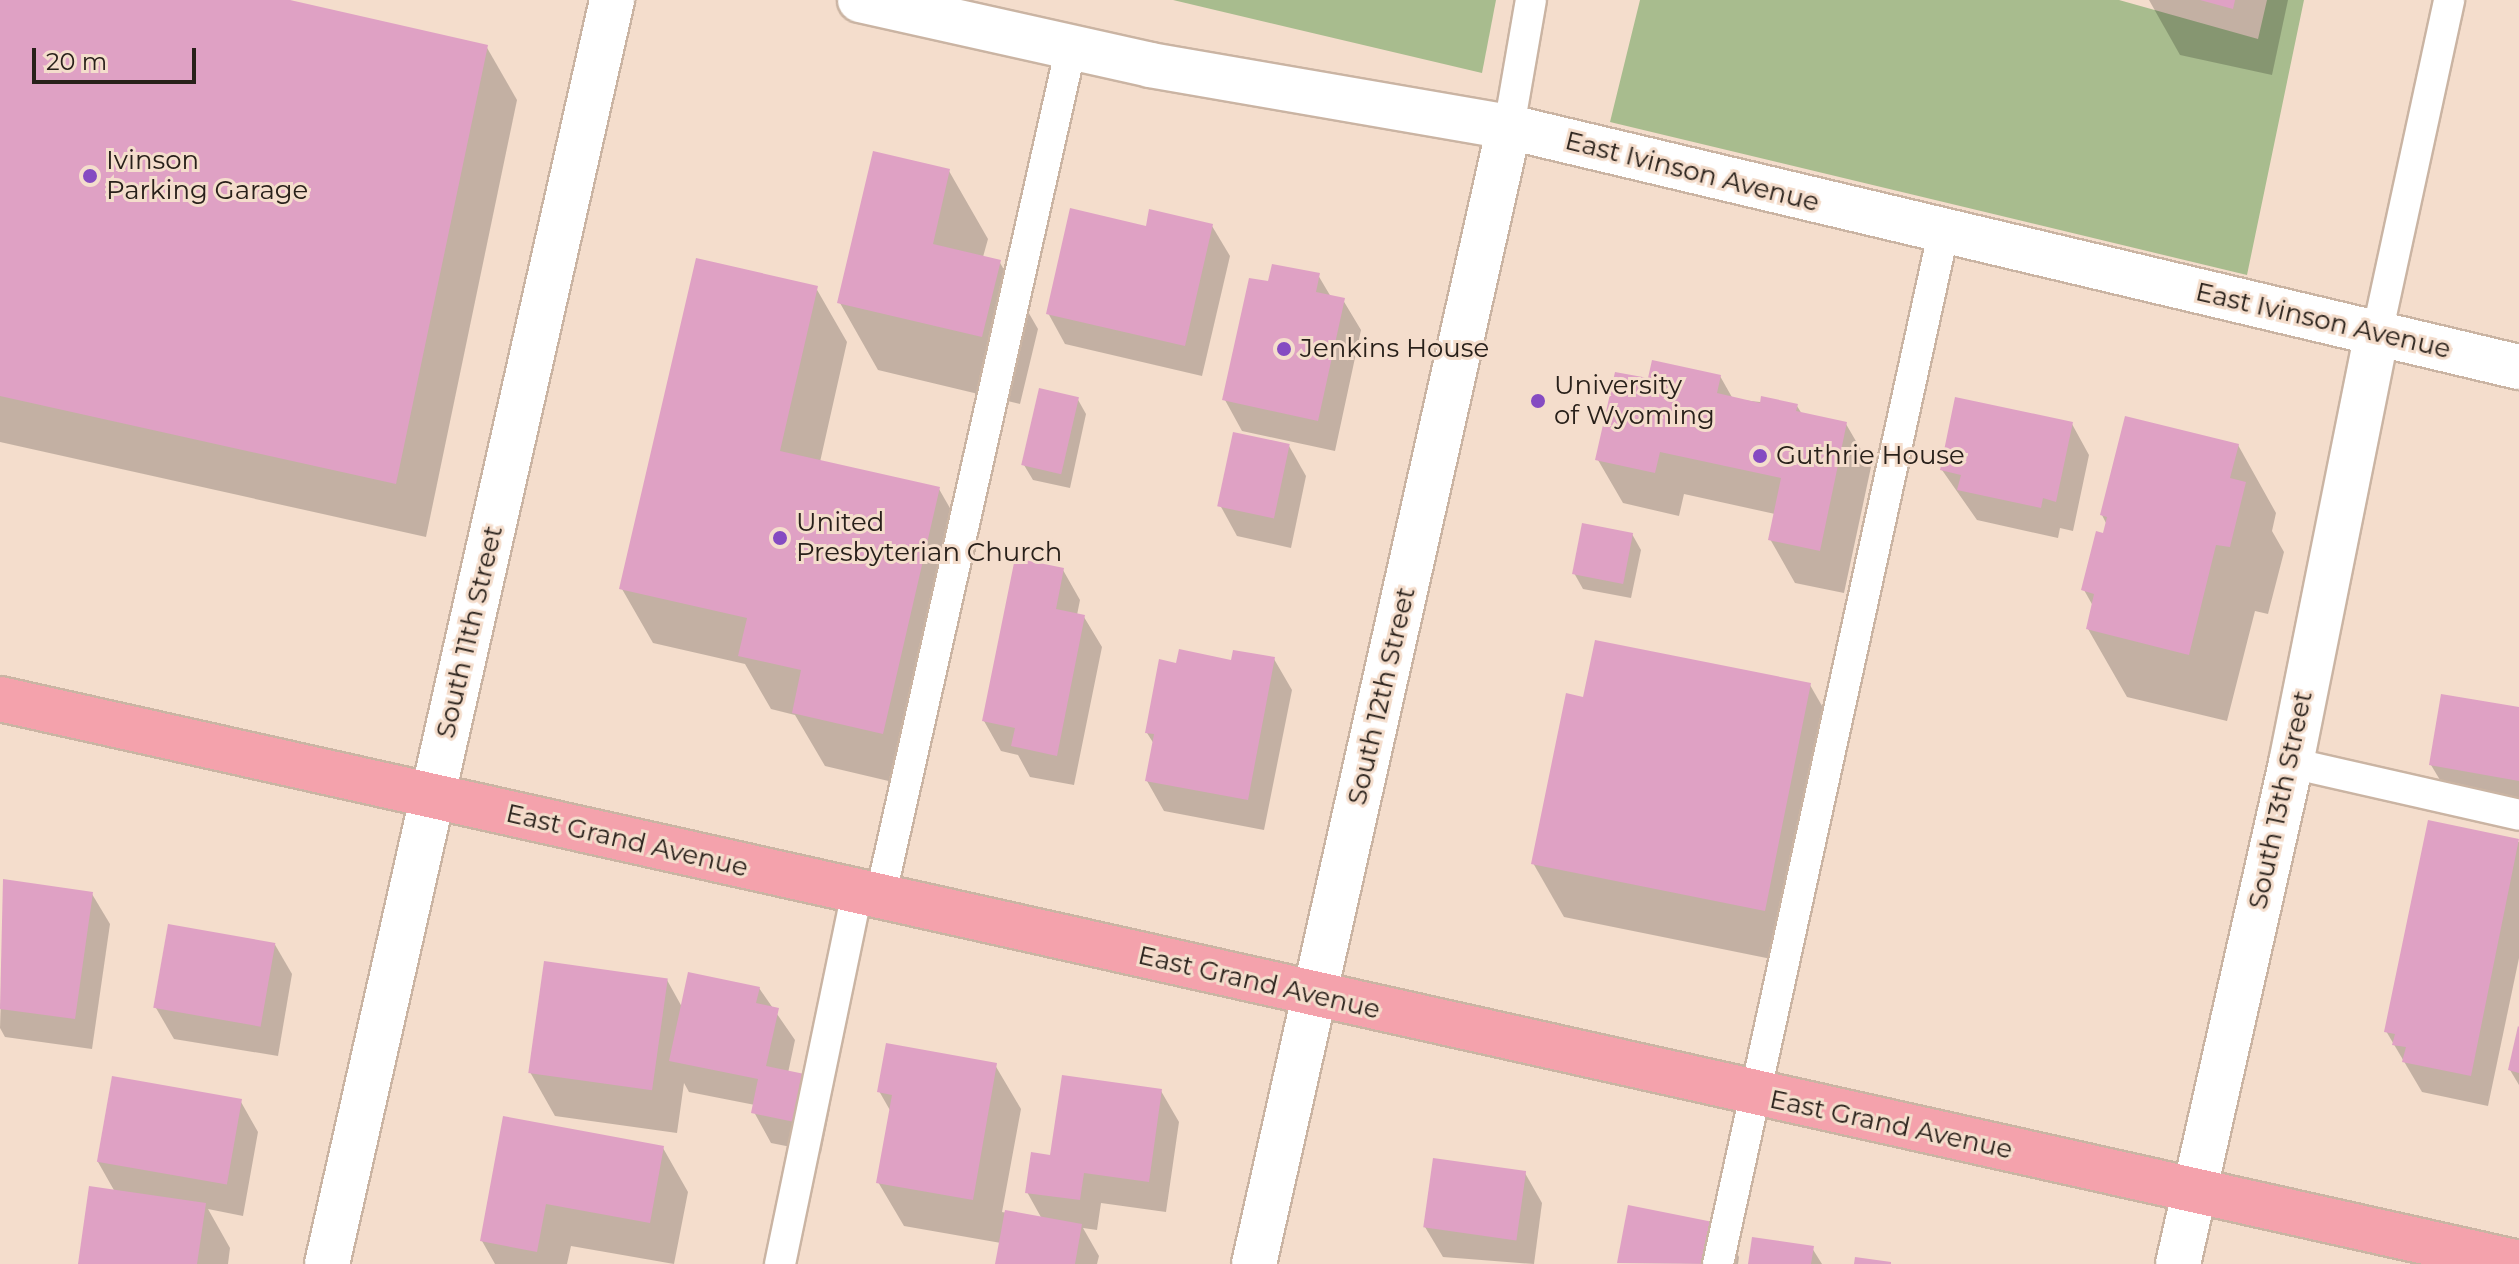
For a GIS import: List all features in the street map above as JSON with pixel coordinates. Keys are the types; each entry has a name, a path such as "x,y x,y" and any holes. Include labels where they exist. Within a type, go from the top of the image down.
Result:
{"main road":[{"name":"East Grand Avenue","path":"0,699 1754,1095 2519,1263"}],"street":[{"name":"South 11th Street","path":"327,1264 612,0"},
{"name":"East Ivinson Avenue","path":"860,0 1071,47 1509,127 1943,234 2519,367"},
{"name":"South 12th Street","path":"1254,1264 1509,127"},
{"name":"South 13th Street","path":"2178,1264 2291,763 2377,334"}],"lane":[{"path":"1509,127 1531,0"},
{"path":"2377,334 2449,0"},
{"path":"780,1264 1071,47"},
{"path":"1718,1264 1943,234"},
{"path":"2291,763 2519,815"}],"green space":[{"path":"1173,0 1496,0 1482,73"},
{"path":"1640,0 2119,0 2258,39 2267,0 2304,0 2247,275 1610,122"}],"building":[{"path":"0,0 290,0 488,45 396,484 0,396"},
{"path":"2200,0 2235,0 2233,9"},
{"path":"873,151 950,169 933,244 1001,260 982,337 837,303"},
{"path":"1070,208 1146,226 1149,209 1213,224 1185,346 1046,314"},
{"name":"United Presbyterian Church","path":"696,258 818,286 780,451 940,487 883,734 792,713 801,670 738,656 747,618 619,589"},
{"name":"Jenkins House","path":"1272,264 1320,273 1316,292 1345,298 1318,421 1222,400 1249,278 1268,281"},
{"name":"Guthrie House","path":"1652,360 1721,375 1717,393 1760,403 1761,396 1798,404 1796,411 1847,422 1820,551 1768,540 1781,478 1660,452 1655,473 1595,460 1615,372 1648,378"},
{"path":"1039,388 1079,397 1061,474 1021,465"},
{"path":"1955,397 2073,422 2056,502 2043,498 2041,508 1957,490 1961,475 1940,470"},
{"path":"2125,416 2239,444 2230,478 2246,482 2230,547 2216,545 2189,655 2086,629 2094,594 2081,590 2096,531 2103,533 2107,517 2100,515"},
{"path":"1233,432 1290,444 1274,518 1217,506"},
{"path":"1582,523 1633,533 1623,584 1572,574"},
{"path":"1015,558 1064,568 1056,609 1085,615 1057,756 1011,746 1015,728 982,721"},
{"path":"1595,640 1811,683 1765,911 1531,864 1566,693 1583,697"},
{"path":"1179,649 1231,660 1233,650 1275,657 1248,800 1145,781 1154,734 1145,733 1159,659 1176,663"},
{"path":"2441,694 2519,707 2519,781 2429,765"},
{"path":"2428,820 2519,839 2471,1076 2402,1062 2406,1047 2392,1045 2395,1034 2384,1032"},
{"path":"3,879 93,892 75,1019 0,1009"},
{"path":"168,924 275,943 261,1027 153,1008"},
{"path":"544,961 668,978 652,1090 528,1073"},
{"path":"688,972 760,987 756,1003 779,1008 766,1066 814,1076 804,1124 751,1113 758,1079 669,1061"},
{"path":"2519,1027 2519,1073 2508,1070"},
{"path":"886,1043 997,1063 973,1200 876,1183 892,1095 877,1092"},
{"path":"1062,1075 1162,1089 1149,1182 1084,1173 1080,1200 1025,1193 1031,1152 1050,1155"},
{"path":"112,1076 242,1099 227,1185 97,1162"},
{"path":"503,1116 664,1146 650,1223 546,1204 537,1252 480,1241"},
{"path":"1433,1158 1526,1171 1516,1240 1423,1227"},
{"path":"89,1186 206,1203 197,1264 78,1264"},
{"path":"1628,1205 1723,1224 1715,1264 1617,1263"},
{"path":"1005,1210 1082,1224 1075,1264 995,1264"},
{"path":"1752,1237 1814,1246 1811,1264 1748,1264"},
{"path":"1855,1257 1891,1262 1891,1264 1854,1264"}],"place":[{"name":"Ivinson Parking Garage","path":"90,176"},
{"name":"Jenkins House","path":"1284,349"},
{"name":"University of Wyoming","path":"1538,401"},
{"name":"Guthrie House","path":"1760,456"},
{"name":"United Presbyterian Church","path":"780,538"}]}
